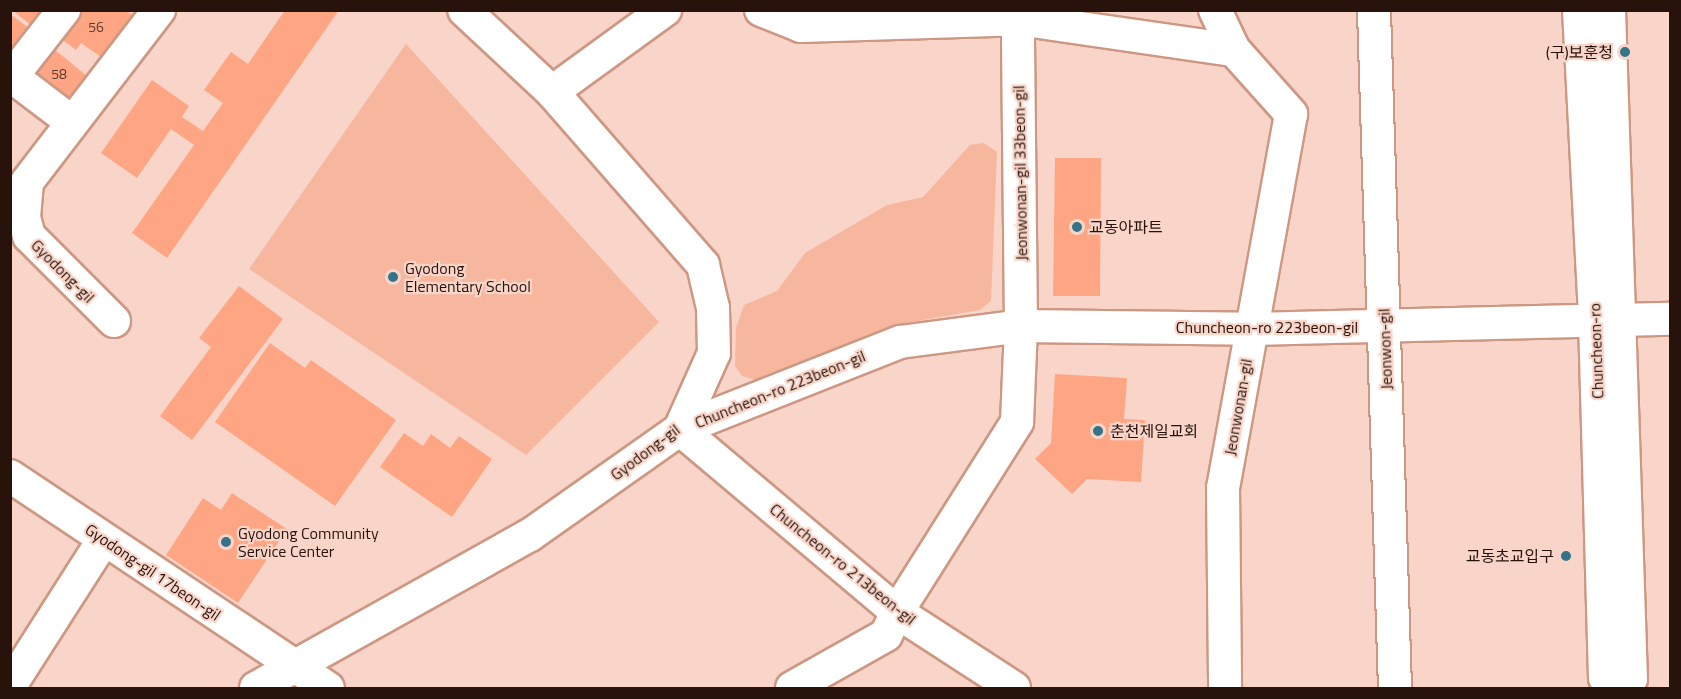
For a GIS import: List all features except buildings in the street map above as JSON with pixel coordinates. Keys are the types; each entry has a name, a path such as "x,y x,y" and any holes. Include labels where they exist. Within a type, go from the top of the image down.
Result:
{"street":[{"path":"64,10 11,77 72,122"},
{"name":"Gyodong-gil","path":"114,321 29,236 24,217 27,182 159,10"},
{"name":"Gyodong-gil","path":"256,688 530,535 680,429 714,354 713,308 703,265 552,92 464,10"},
{"path":"552,92 665,10"},
{"path":"761,10 801,26 1023,15 1234,50"},
{"name":"Jeonwonan-gil","path":"1215,10 1234,50 1291,114 1223,488 1225,688"},
{"name":"Jeonwon-gil","path":"1374,10 1395,688"},
{"name":"Chuncheon-ro","path":"1579,10 1608,320 1631,679 1625,688"},
{"name":"Chuncheon-ro","path":"1609,10 1605,678 1613,688"},
{"name":"Jeonwonan-gil 33beon-gil","path":"1022,326 1023,15"},
{"name":"Chuncheon-ro 223beon-gil","path":"680,429 900,342 1022,326 1252,329 1671,319"},
{"path":"792,688 886,635 897,612 1017,422 1022,326"},
{"name":"Chuncheon-ro 213beon-gil","path":"680,429 897,612 1014,688"},
{"name":"Gyodong-gil 17beon-gil","path":"10,476 328,688"},
{"path":"10,686 104,539"}],"shaded area":[{"path":"406,44 659,322 526,455 249,269"},
{"path":"984,143 997,152 991,301 980,310 901,324 759,381 742,376 735,366 736,328 744,305 777,291 805,253 887,205 923,197 970,145"}],"place":[{"name":"(구)보훈청","path":"1625,52"},
{"name":"교동아파트","path":"1077,227"},
{"name":"Gyodong Elementary School","path":"393,277"},
{"name":"춘천제일교회","path":"1098,431"},
{"name":"Gyodong Community Service Center","path":"226,542"},
{"name":"교동초교입구","path":"1566,556"}]}
